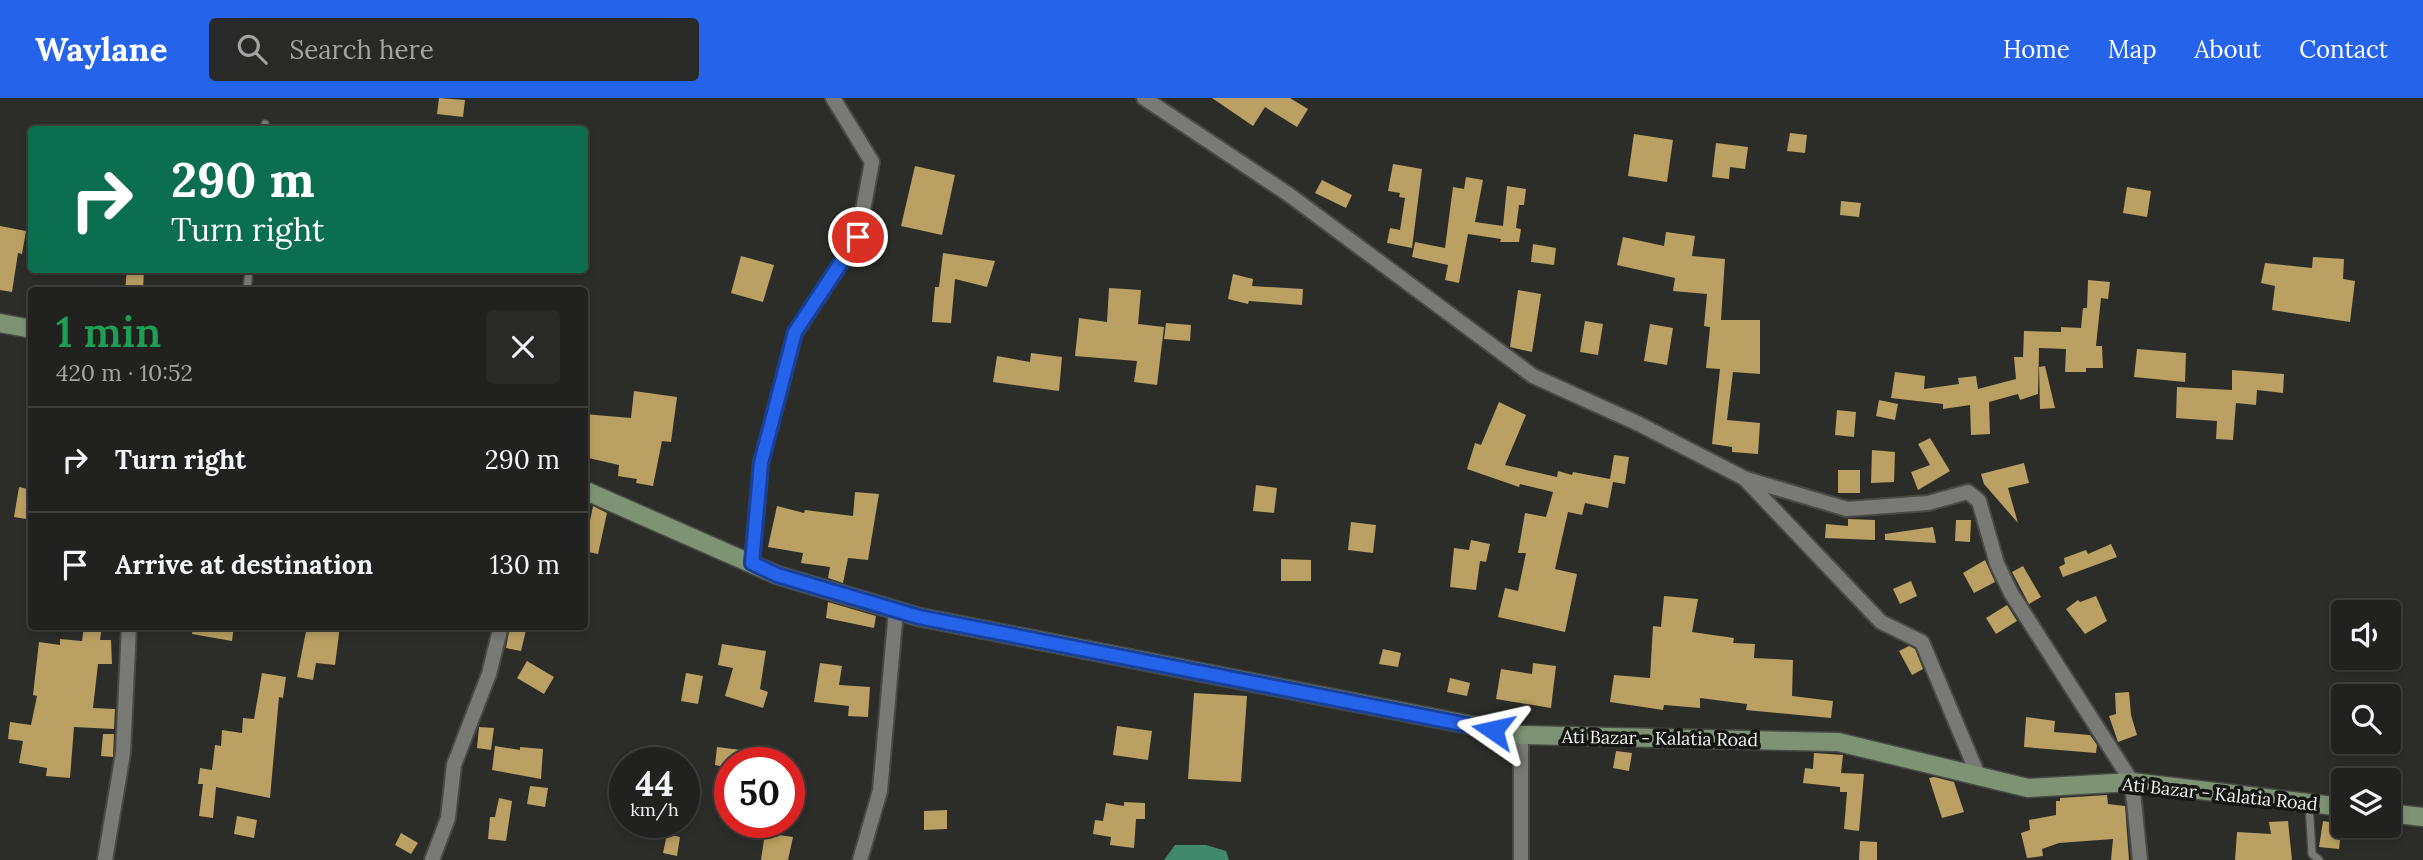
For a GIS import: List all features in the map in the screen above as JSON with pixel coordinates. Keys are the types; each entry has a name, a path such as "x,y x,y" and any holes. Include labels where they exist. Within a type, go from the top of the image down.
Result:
{"main road":[{"path":"0,323 28,328"},
{"name":"Ati Bazar - Kalatia Road","path":"588,492 777,575 896,610 1521,735 1838,742 2028,788 2133,782 2331,805"},
{"path":"2401,814 2423,817"}],"street":[{"path":"752,563 761,463 795,332 858,237 872,162 833,98"},
{"path":"1144,98 1288,194 1533,376 1744,478 1847,509 1928,503 1968,492 1979,501 1997,564 2011,593 2133,782 2140,860"},
{"path":"1744,478 1881,622 1922,642 1978,775"},
{"path":"860,860 880,791 896,610"},
{"path":"105,860 123,753 128,630"},
{"path":"432,860 448,818 454,765 489,674 500,630"},
{"path":"1521,735 1521,860"}],"lane":[{"path":"2309,802 2312,855 2319,860"}],"shaded area":[{"path":"1175,845 1206,845 1226,851 1229,860 1164,860"}],"building":[{"path":"439,98 465,100 463,117 437,114"},
{"path":"1212,98 1290,98 1308,109 1297,127 1265,107 1253,126"},
{"path":"1790,133 1807,135 1805,153 1787,151"},
{"path":"1634,134 1673,140 1667,182 1628,176"},
{"path":"1716,143 1748,147 1745,169 1730,167 1729,179 1712,177"},
{"path":"1393,164 1422,169 1412,248 1387,243 1390,228 1400,230 1405,198 1399,197 1400,193 1388,191"},
{"path":"915,166 955,175 942,235 901,226"},
{"path":"1466,177 1483,180 1475,222 1503,226 1507,186 1526,189 1524,205 1519,205 1516,228 1521,229 1519,242 1500,242 1501,239 1468,234 1459,283 1445,280 1448,265 1412,257 1415,242 1445,248 1453,187 1464,189"},
{"path":"1322,180 1352,195 1346,208 1315,193"},
{"path":"2127,187 2151,191 2147,217 2123,213"},
{"path":"1841,201 1861,203 1859,217 1840,215"},
{"path":"0,226 26,231 22,254 18,253 12,292 0,290"},
{"path":"1666,232 1695,236 1692,256 1725,259 1721,320 1760,320 1760,374 1733,372 1727,420 1760,423 1758,454 1732,452 1732,447 1712,444 1720,369 1706,368 1710,327 1704,326 1707,294 1673,291 1675,278 1617,265 1623,237 1664,246"},
{"path":"1533,244 1556,248 1554,265 1531,262"},
{"path":"943,253 995,261 987,287 955,279 951,323 932,322 935,287 939,287"},
{"path":"741,256 774,265 763,302 731,293"},
{"path":"2313,257 2344,259 2343,279 2355,281 2350,322 2272,310 2275,286 2261,283 2265,263 2312,268"},
{"path":"127,273 144,273 143,287 125,287"},
{"path":"1233,274 1253,279 1252,286 1303,289 1302,305 1249,301 1248,304 1228,299"},
{"path":"2088,280 2110,282 2108,299 2101,298 2096,346 2102,346 2103,368 2086,368 2086,372 2065,372 2066,349 2039,348 2038,394 2020,400 2018,394 1989,402 1990,434 1971,435 1970,405 1943,409 1943,404 1891,398 1895,372 1925,376 1924,389 1959,384 1958,378 1976,376 1978,389 2016,379 2014,357 2023,357 2024,331 2061,332 2061,327 2081,328 2083,308 2087,308"},
{"path":"1109,288 1141,290 1138,324 1164,327 1157,385 1134,382 1137,361 1075,356 1079,318 1107,322"},
{"path":"1518,290 1541,294 1532,352 1510,347"},
{"path":"1585,321 1603,324 1598,355 1580,352"},
{"path":"1166,323 1191,325 1190,341 1164,339"},
{"path":"1650,324 1673,328 1667,365 1644,361"},
{"path":"2137,349 2186,353 2185,382 2134,377"},
{"path":"1031,353 1062,357 1059,391 993,382 997,356 1030,362"},
{"path":"2045,366 2055,408 2040,409 2039,367"},
{"path":"2232,370 2284,374 2283,393 2257,390 2256,405 2236,403 2233,440 2216,439 2217,421 2176,418 2177,387 2232,390"},
{"path":"634,391 677,397 671,442 662,441 653,486 636,483 637,479 618,476 619,465 588,458 588,414 631,418"},
{"path":"1879,400 1898,404 1895,420 1876,416"},
{"path":"1499,402 1526,415 1505,465 1557,477 1558,471 1610,479 1614,455 1629,457 1625,484 1613,482 1608,508 1585,503 1582,515 1568,512 1555,569 1577,574 1565,632 1498,617 1505,588 1518,591 1526,553 1518,553 1525,513 1546,517 1553,492 1520,484 1519,487 1467,469 1475,443 1481,445"},
{"path":"1837,410 1856,412 1854,437 1835,435"},
{"path":"1930,438 1950,471 1918,490 1911,472 1930,465 1918,444"},
{"path":"1872,450 1895,452 1894,482 1871,483"},
{"path":"2024,463 2029,483 2008,488 2018,523 1984,484 1981,474"},
{"path":"1838,470 1860,470 1860,493 1838,493"},
{"path":"1256,485 1277,488 1274,513 1253,511"},
{"path":"19,487 28,489 28,519 14,517"},
{"path":"855,492 879,494 868,560 848,558 843,583 828,578 830,567 801,563 803,553 768,547 777,506 804,513 805,510 853,516"},
{"path":"593,506 607,513 598,554 588,552 588,531"},
{"path":"1848,519 1875,520 1875,540 1825,538 1826,524 1848,526"},
{"path":"1956,520 1971,520 1970,542 1955,541"},
{"path":"1351,522 1376,525 1373,553 1348,550"},
{"path":"1933,527 1936,543 1885,540 1885,534"},
{"path":"1471,540 1490,544 1486,562 1480,561 1476,590 1450,587 1454,548 1469,550"},
{"path":"2111,544 2117,557 2063,577 2059,567 2065,564 2064,558 2086,550 2088,554"},
{"path":"1281,559 1311,560 1311,581 1281,581"},
{"path":"1985,560 1995,582 1974,593 1963,573"},
{"path":"2023,566 2041,597 2029,604 2012,572"},
{"path":"1911,581 1917,596 1900,604 1893,589"},
{"path":"1664,596 1698,599 1692,632 1734,638 1733,643 1755,644 1754,658 1793,660 1792,696 1833,701 1831,718 1746,710 1747,704 1700,698 1700,708 1664,705 1663,710 1610,702 1614,675 1650,678 1653,626 1661,627"},
{"path":"2096,596 2107,621 2085,634 2066,609 2078,600 2080,602"},
{"path":"828,602 876,616 874,628 826,618"},
{"path":"2007,605 2017,621 1996,634 1986,618"},
{"path":"83,630 101,630 100,640 111,640 112,664 98,664 93,708 115,709 114,729 74,727 70,778 46,776 47,768 19,763 23,741 8,739 10,722 31,725 37,696 33,695 39,642 60,645 60,639 82,641"},
{"path":"192,630 233,630 232,641 192,634"},
{"path":"306,630 339,630 335,665 316,663 313,680 297,677"},
{"path":"509,630 526,630 521,651 506,648"},
{"path":"722,644 766,651 760,689 768,692 763,708 725,696 733,668 718,665"},
{"path":"1909,646 1915,649 1923,669 1912,675 1899,651"},
{"path":"1383,649 1401,653 1398,667 1379,664"},
{"path":"527,661 554,677 544,694 517,678"},
{"path":"820,663 842,666 839,685 870,687 868,717 848,716 849,706 814,702"},
{"path":"1533,663 1556,666 1551,708 1496,699 1501,669 1532,674"},
{"path":"262,673 286,677 283,698 279,697 270,798 216,787 213,818 199,816 203,784 198,784 200,768 212,770 215,745 221,746 222,730 242,733 243,718 254,719"},
{"path":"686,673 703,676 698,704 681,701"},
{"path":"1450,678 1470,683 1467,696 1447,692"},
{"path":"2129,692 2131,715 2137,735 2118,742 2109,716 2116,714 2115,693"},
{"path":"1194,693 1247,696 1241,782 1188,779"},
{"path":"2026,717 2055,721 2054,732 2090,735 2097,745 2096,753 2024,747"},
{"path":"1117,726 1152,731 1148,760 1113,755"},
{"path":"479,727 494,728 491,750 477,748"},
{"path":"103,734 114,734 113,757 101,756"},
{"path":"495,746 520,750 520,747 543,749 541,779 492,770"},
{"path":"1616,751 1632,753 1629,771 1613,768"},
{"path":"1814,753 1843,755 1841,773 1864,774 1859,831 1844,829 1847,792 1840,792 1840,787 1803,783 1805,768 1813,769"},
{"path":"1929,778 1954,782 1964,812 1942,818"},
{"path":"530,786 548,788 545,807 527,804"},
{"path":"2107,795 2108,804 2125,806 2129,860 2111,860 2113,839 2059,843 2042,849 2043,856 2027,858 2021,833 2030,830 2029,820 2056,815 2056,801 2060,801 2060,798"},
{"path":"499,798 512,801 506,841 488,839 490,817 495,817"},
{"path":"1124,802 1145,803 1145,819 1136,819 1134,848 1110,845 1111,837 1093,834 1095,820 1103,821 1106,803 1124,806"},
{"path":"947,810 947,829 924,830 924,811"},
{"path":"237,816 257,820 254,838 234,834"},
{"path":"2288,821 2292,860 2235,860 2237,832 2271,834 2269,822"},
{"path":"2323,821 2331,822 2331,838 2340,838 2339,849 2319,847"},
{"path":"401,833 418,843 411,854 395,845"},
{"path":"666,838 680,838 677,856 663,853"},
{"path":"764,838 793,838 788,860 761,860"},
{"path":"1860,841 1877,842 1877,860 1859,860"}],"route":[{"path":"858,237 795,332 761,463 752,563 777,575 919,617 1493,730"}]}
